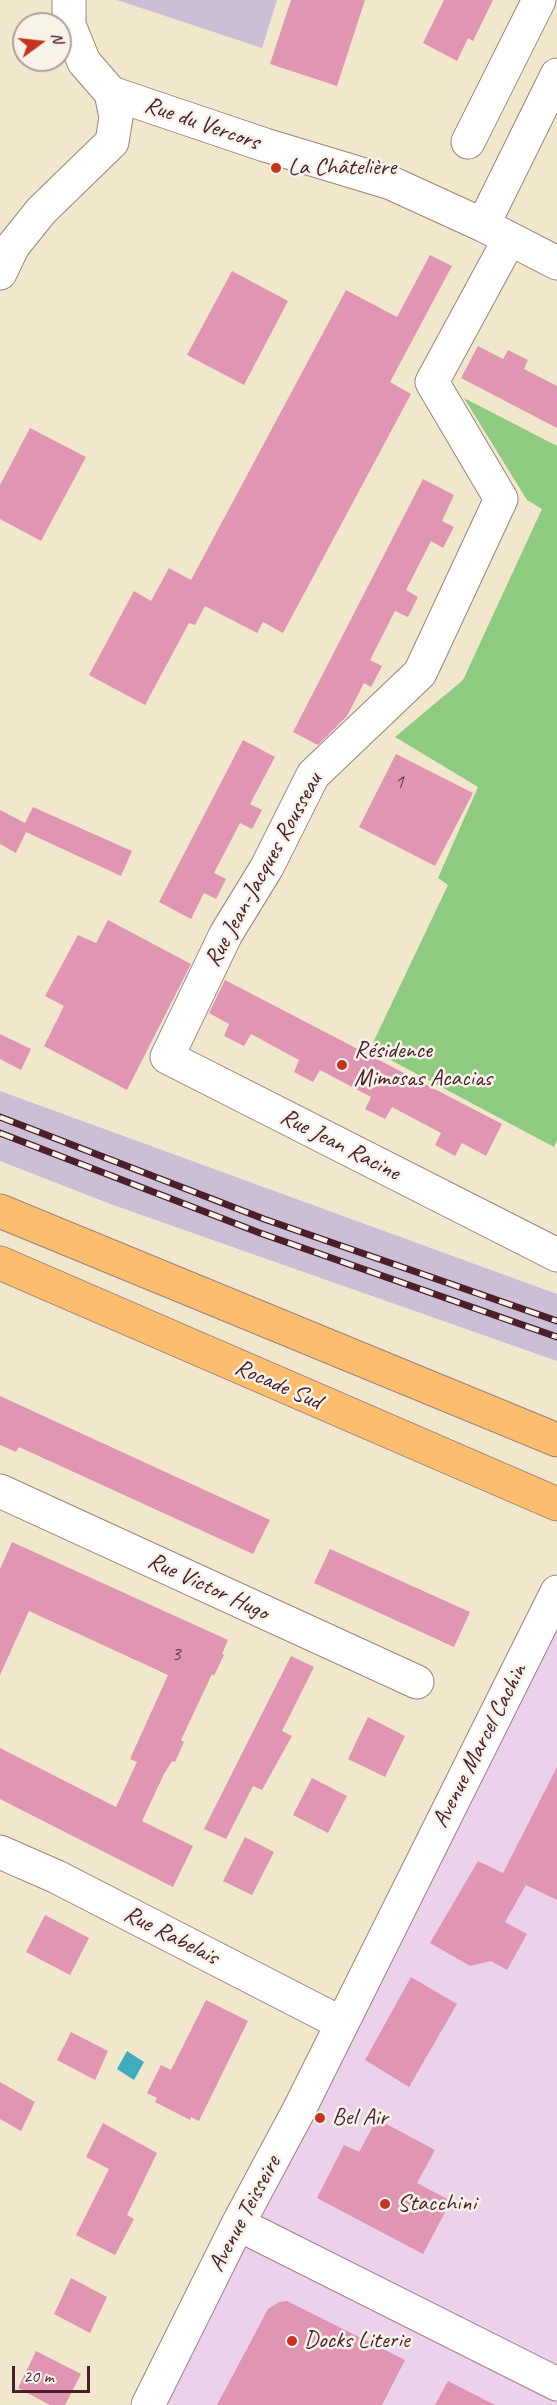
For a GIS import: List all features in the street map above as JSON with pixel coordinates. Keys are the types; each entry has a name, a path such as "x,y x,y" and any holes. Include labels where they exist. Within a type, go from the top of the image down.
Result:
{"highway":[{"path":"0,1211 557,1440"},
{"name":"Rocade Sud","path":"0,1263 557,1504"}],"street":[{"path":"0,273 34,203 112,142 116,117 111,93 84,62 69,25 69,0"},
{"path":"468,142 539,0"},
{"path":"496,232 557,75"},
{"name":"Rue du Vercors","path":"111,93 265,145 391,183 557,263"},
{"name":"Rue Jean-Jacques Rousseau","path":"167,1056 226,934 267,867 313,775 420,673 501,499 432,382 496,232"},
{"name":"Rue Jean Racine","path":"167,1056 557,1255"},
{"name":"Rue Victor Hugo","path":"0,1491 417,1682"},
{"name":"Avenue Marcel Cachin","path":"341,2023 557,1592"},
{"name":"Rue Rabelais","path":"3,1861 57,1877 341,2023"},
{"name":"Avenue Teisseire","path":"148,2405 238,2224 283,2143 341,2023"},
{"path":"238,2224 557,2384"}],"shaded area":[{"path":"117,0 277,0 262,48"},
{"path":"0,1091 557,1294 557,1361 113,1205 0,1161"},
{"path":"557,1594 557,2405 148,2405"}],"green space":[{"path":"464,398 557,446 557,1140 554,1147 370,1049 448,885 438,878 478,787 395,737 463,680 542,509 527,500"}],"water":[{"path":"127,2051 144,2062 134,2080 117,2069"}],"building":[{"path":"291,0 365,0 337,86 270,64"},
{"path":"444,0 493,0 473,41 468,38 457,61 423,43"},
{"path":"430,255 452,266 390,382 411,394 283,633 263,622 257,633 205,606 195,625 189,623 145,705 89,675 134,591 151,601 169,568 191,580 346,290 397,317"},
{"path":"232,271 288,301 244,385 187,355"},
{"path":"478,346 503,359 508,350 528,360 524,369 557,386 557,428 461,378"},
{"path":"30,428 86,457 41,541 0,519 0,485"},
{"path":"423,479 454,495 442,521 454,527 443,548 431,541 406,590 418,597 408,617 395,611 370,660 382,666 371,687 364,683 347,716 318,745 293,732"},
{"path":"243,740 275,757 250,804 262,810 252,829 240,823 214,873 226,879 216,899 204,893 191,919 159,902"},
{"path":"396,754 473,793 435,866 359,827"},
{"path":"33,807 132,851 121,876 26,832 16,853 0,844 0,810 25,823"},
{"path":"108,920 191,964 127,1090 44,1046 64,1006 45,996 78,935 96,943"},
{"name":"Résidence Mimosas Acacias","path":"225,980 502,1124 486,1156 462,1143 455,1156 435,1145 441,1133 392,1107 385,1119 365,1109 371,1097 320,1070 313,1082 294,1072 299,1060 251,1034 244,1046 224,1036 229,1024 209,1013"},
{"path":"0,1034 31,1049 21,1070 0,1059"},
{"path":"0,1396 270,1520 253,1554 19,1447 16,1452 0,1445"},
{"path":"12,1542 228,1640 222,1654 224,1655 214,1676 212,1674 181,1740 184,1742 175,1762 172,1761 164,1774 142,1821 193,1846 173,1887 0,1799 0,1748 116,1807 137,1762 130,1759 168,1675 29,1611 0,1675 0,1569"},
{"path":"330,1549 470,1612 454,1647 314,1583"},
{"path":"291,1656 314,1667 282,1731 292,1736 262,1790 253,1786 226,1839 204,1829"},
{"path":"368,1717 405,1736 385,1777 348,1759"},
{"path":"557,1767 557,1900 526,1885 505,1922 527,1934 507,1970 491,1961 470,1966 430,1943 478,1861 503,1873"},
{"path":"312,1778 347,1796 328,1833 293,1815"},
{"path":"245,1837 274,1852 252,1895 223,1881"},
{"path":"45,1915 89,1938 70,1975 26,1952"},
{"path":"411,1977 457,2004 409,2087 365,2060"},
{"path":"206,2000 248,2021 199,2121 191,2117 190,2120 155,2102 157,2098 147,2093 161,2065 171,2070"},
{"path":"71,2032 108,2051 95,2080 57,2060"},
{"path":"0,2082 35,2102 21,2131 0,2119"},
{"path":"377,2119 435,2150 417,2183 451,2201 423,2254 317,2198 344,2145 359,2152"},
{"path":"103,2123 157,2153 127,2215 134,2219 115,2255 76,2235 109,2169 86,2157"},
{"path":"71,2278 107,2297 90,2333 54,2314"},
{"path":"287,2301 405,2360 382,2405 217,2405 268,2309 279,2302"},
{"path":"36,2351 81,2374 65,2405 50,2405 18,2388"},
{"path":"448,2381 495,2405 435,2405"}],"railway":[{"path":"0,1117 264,1219 557,1321"},
{"path":"0,1133 260,1233 557,1337"}],"place":[{"name":"La Châtelière","path":"276,168"},
{"name":"Résidence Mimosas Acacias","path":"342,1065"},
{"name":"Bel Air","path":"320,2118"},
{"name":"Stacchini","path":"385,2204"},
{"name":"Docks Literie","path":"292,2341"}]}
